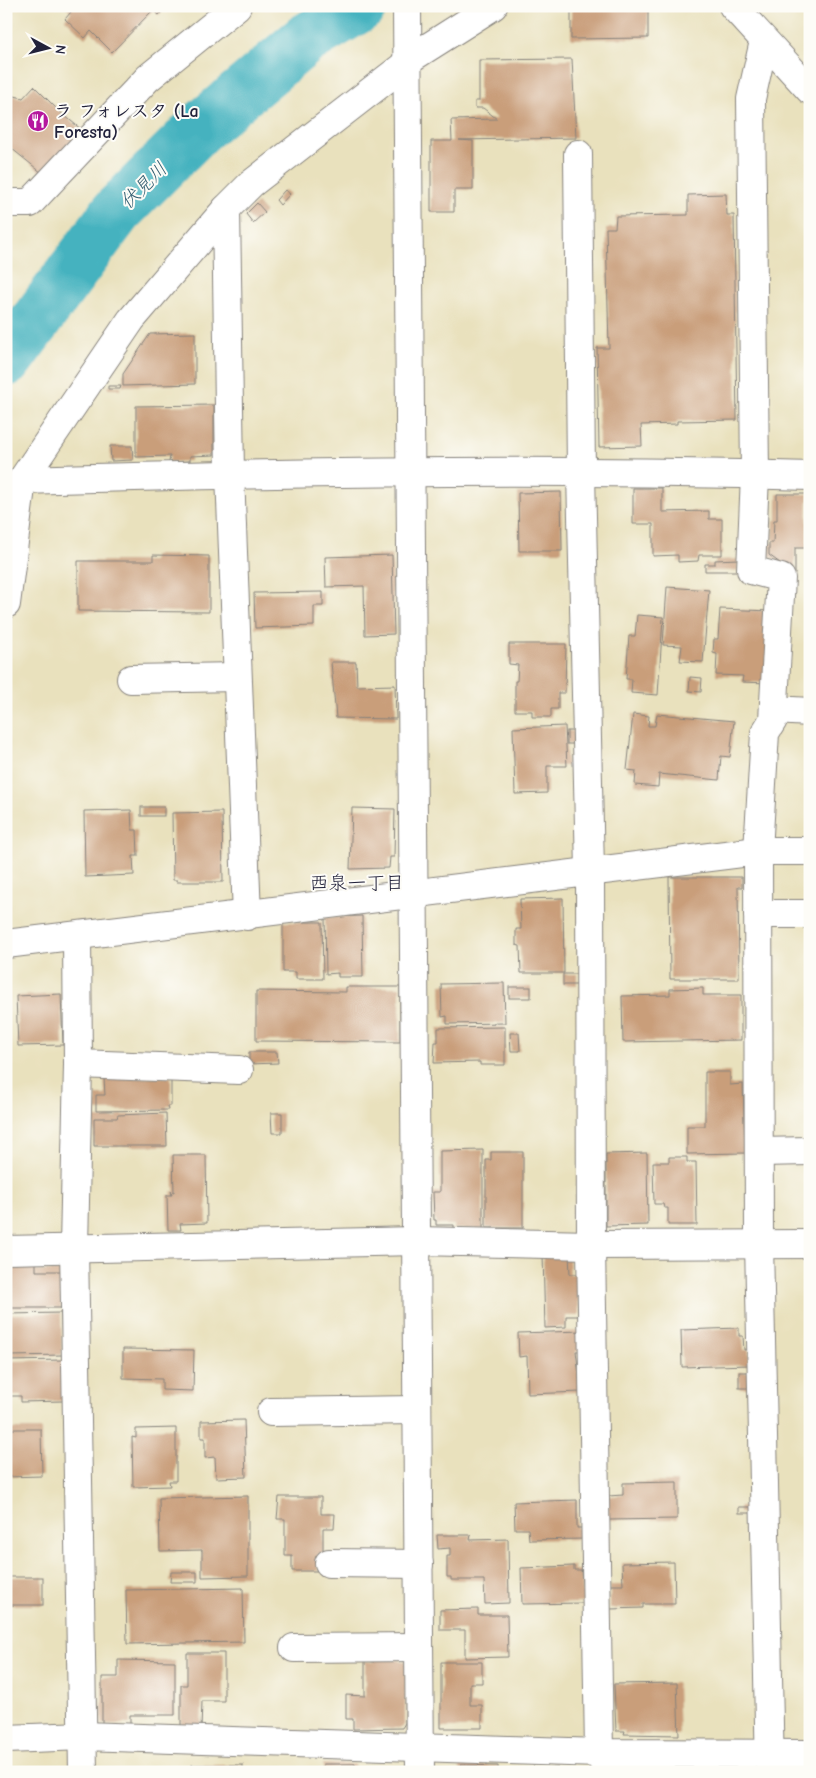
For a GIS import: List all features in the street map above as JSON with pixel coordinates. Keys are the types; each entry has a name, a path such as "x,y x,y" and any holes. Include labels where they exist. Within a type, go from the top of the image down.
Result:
{"street":[{"path":"407,6 420,1759"},
{"path":"6,604 22,480 131,320 226,209 251,184 402,67 408,60 493,6"},
{"path":"733,6 810,90"},
{"path":"6,203 30,203 148,78 234,7"},
{"path":"764,41 751,99 754,475 751,570 781,578 774,720 765,733 758,851 759,1244 770,1762"},
{"path":"578,154 581,473 590,871 591,1245 603,1762"},
{"path":"226,209 230,474 247,916"},
{"path":"22,480 230,474 411,472 810,476"},
{"path":"131,680 237,677"},
{"path":"774,710 810,712"},
{"path":"6,944 247,916 758,851 810,851"},
{"path":"758,914 810,914"},
{"path":"77,936 78,1064 74,1247 83,1772"},
{"path":"78,1064 239,1070"},
{"path":"759,1152 810,1151"},
{"path":"6,1250 54,1250 74,1247 417,1241 591,1245 810,1244"},
{"path":"271,1412 417,1410"},
{"path":"329,1563 420,1564"},
{"path":"294,1648 419,1647"},
{"path":"6,1738 83,1736 420,1759 770,1762 810,1754"}],"building":[{"path":"65,6 166,6 159,15 153,10 112,52 91,31 85,38 65,19 71,12"},
{"path":"571,6 648,6 648,38 571,39"},
{"path":"572,59 576,138 459,140 473,141 473,190 454,190 454,212 431,212 431,141 452,141 451,120 497,119 483,108 475,108 475,101 479,101 479,60"},
{"name":"ラ フォレスタ (La Foresta)","path":"34,86 59,111 82,130 42,173 6,144 6,94 23,98"},
{"path":"285,190 290,194 280,205 276,200"},
{"path":"726,194 727,215 734,215 737,420 677,421 677,424 641,425 642,446 599,447 597,348 609,348 606,228 615,228 616,216 688,215 688,195"},
{"path":"257,203 265,212 253,223 246,214"},
{"path":"195,333 195,384 123,386 123,374 150,334"},
{"path":"108,386 121,386 120,389 108,389"},
{"path":"214,405 214,455 190,456 190,461 169,462 170,456 136,457 136,406"},
{"path":"110,446 132,446 133,460 111,461"},
{"path":"633,488 662,488 662,512 709,511 709,519 722,519 722,555 699,555 698,561 678,562 678,555 653,556 653,524 633,524"},
{"path":"561,492 562,551 519,551 518,493"},
{"path":"777,494 808,494 807,548 795,548 795,574 769,555 769,543 773,543 774,520 777,520"},
{"path":"153,555 209,556 209,612 78,611 78,561 153,561"},
{"path":"392,555 394,634 365,635 364,586 326,587 325,557"},
{"path":"738,559 738,571 705,571 705,564 715,564 715,560"},
{"path":"667,587 709,590 703,662 680,661 682,646 663,645"},
{"path":"323,592 323,606 314,606 314,626 255,628 254,593"},
{"path":"720,609 771,611 767,683 742,682 743,676 716,675 717,654 713,653 714,639 718,639"},
{"path":"637,615 663,617 658,695 631,693 632,679 626,679 629,636 635,636"},
{"path":"509,644 566,644 565,693 558,693 558,709 551,709 551,717 532,717 532,711 515,711 515,681 517,681 518,665 509,664"},
{"path":"331,662 356,662 357,686 395,685 396,719 336,718"},
{"path":"690,677 702,678 701,692 689,691"},
{"path":"633,714 649,716 648,726 655,726 657,714 734,721 730,757 721,756 719,780 659,774 658,787 635,785 636,771 627,770"},
{"path":"565,726 567,766 547,766 547,793 515,794 513,728"},
{"path":"567,731 574,731 574,744 567,744"},
{"path":"141,807 164,807 164,816 141,816"},
{"path":"352,808 395,809 394,857 390,857 389,868 350,869"},
{"path":"131,810 132,830 137,830 138,856 133,856 134,875 85,877 84,811"},
{"path":"222,812 223,882 177,882 177,880 173,880 172,813"},
{"path":"669,877 742,877 742,887 738,887 739,979 670,979"},
{"path":"563,898 564,973 521,973 520,946 516,945 516,929 521,929 520,899"},
{"path":"362,916 363,977 338,977 338,973 326,974 325,917"},
{"path":"283,922 322,922 323,979 296,979 296,972 283,972"},
{"path":"563,974 577,974 577,985 563,985"},
{"path":"504,983 505,1023 447,1024 447,1016 442,1017 441,984"},
{"path":"346,987 400,987 400,1042 256,1041 256,991 346,992"},
{"path":"509,987 531,987 531,998 509,998"},
{"path":"703,988 703,995 741,995 741,1040 623,1042 622,996 670,995 670,989"},
{"path":"61,994 63,1045 18,1046 16,996"},
{"path":"505,1027 505,1065 480,1065 480,1062 434,1063 435,1042 438,1042 438,1028"},
{"path":"510,1033 519,1033 520,1051 511,1051"},
{"path":"249,1052 277,1052 278,1063 249,1064"},
{"path":"705,1072 730,1072 730,1085 743,1084 745,1153 687,1154 687,1126 705,1126"},
{"path":"171,1077 171,1106 167,1106 168,1110 96,1111 96,1095 105,1095 104,1078"},
{"path":"166,1113 167,1146 94,1146 94,1118 117,1118 118,1115"},
{"path":"271,1113 282,1113 282,1133 272,1133"},
{"path":"483,1150 483,1229 454,1229 454,1225 436,1225 436,1220 434,1220 433,1192 440,1192 440,1151"},
{"path":"491,1152 523,1152 523,1228 486,1228 486,1160 491,1160"},
{"path":"647,1153 648,1225 606,1226 606,1154"},
{"path":"173,1155 206,1155 207,1223 180,1224 181,1230 168,1230 167,1195 172,1195 171,1191 174,1192"},
{"path":"669,1157 687,1157 687,1162 696,1162 697,1225 668,1225 668,1208 664,1208 663,1204 654,1204 653,1162 669,1162"},
{"path":"543,1255 569,1255 570,1274 578,1274 579,1316 566,1316 566,1327 545,1328"},
{"path":"6,1261 36,1261 36,1271 61,1271 61,1308 6,1308"},
{"path":"61,1313 62,1355 11,1356 11,1346 6,1346 6,1314"},
{"path":"739,1328 739,1336 743,1336 744,1350 749,1350 749,1365 682,1367 681,1330"},
{"path":"582,1331 582,1351 576,1351 581,1392 528,1394 527,1356 519,1357 518,1333"},
{"path":"123,1349 194,1350 193,1391 162,1390 162,1379 123,1378"},
{"path":"63,1360 63,1401 21,1402 21,1396 6,1396 6,1361"},
{"path":"739,1372 750,1372 750,1388 739,1388"},
{"path":"244,1420 246,1477 216,1478 215,1457 205,1458 205,1438 201,1438 201,1421"},
{"path":"176,1428 176,1481 169,1481 170,1486 133,1487 132,1437 136,1438 136,1429"},
{"path":"6,1429 41,1429 42,1476 6,1477"},
{"path":"677,1482 677,1519 608,1520 608,1496 623,1495 623,1483"},
{"path":"248,1496 248,1576 202,1577 202,1550 160,1551 159,1498"},
{"path":"279,1497 321,1497 321,1514 335,1514 334,1528 323,1528 323,1554 318,1554 318,1571 292,1571 292,1556 285,1556 285,1519 277,1519"},
{"path":"577,1500 577,1528 584,1528 584,1539 529,1540 528,1529 515,1529 514,1502"},
{"path":"739,1507 752,1507 752,1513 739,1513"},
{"path":"437,1535 471,1535 470,1540 508,1539 509,1603 485,1604 484,1580 451,1580 451,1577 447,1577 447,1556 450,1556 450,1548 438,1549"},
{"path":"674,1562 675,1604 643,1604 643,1608 610,1609 610,1585 623,1585 622,1563"},
{"path":"574,1566 574,1570 581,1570 584,1603 522,1604 521,1568"},
{"path":"171,1572 197,1572 197,1582 170,1582"},
{"path":"6,1577 43,1577 43,1605 6,1605"},
{"path":"243,1588 244,1642 127,1644 126,1590"},
{"path":"478,1609 478,1615 507,1615 508,1657 465,1658 465,1630 440,1630 440,1610"},
{"path":"187,1653 224,1653 224,1701 202,1701 201,1730 181,1730 181,1685 187,1685"},
{"path":"374,1658 406,1661 405,1723 402,1728 353,1729 353,1719 346,1719 346,1695 365,1696 365,1661 374,1662"},
{"path":"118,1660 175,1661 175,1715 130,1715 130,1724 102,1724 102,1677 118,1677"},
{"path":"441,1662 482,1662 482,1683 470,1683 470,1705 482,1705 482,1728 441,1728"},
{"path":"677,1683 679,1735 624,1734 625,1731 616,1731 614,1684"},
{"path":"323,1764 355,1764 355,1772 323,1772"},
{"path":"192,1765 243,1765 243,1772 192,1772"},
{"path":"460,1765 498,1766 498,1772 460,1772"}],"waterway":[{"name":"伏見川","path":"6,361 117,211 199,129 306,39 361,6"}],"place":[{"name":"ラ フォレスタ (La Foresta)","path":"38,121"}],"district":[{"name":"西泉一丁目","path":"357,882"}]}
